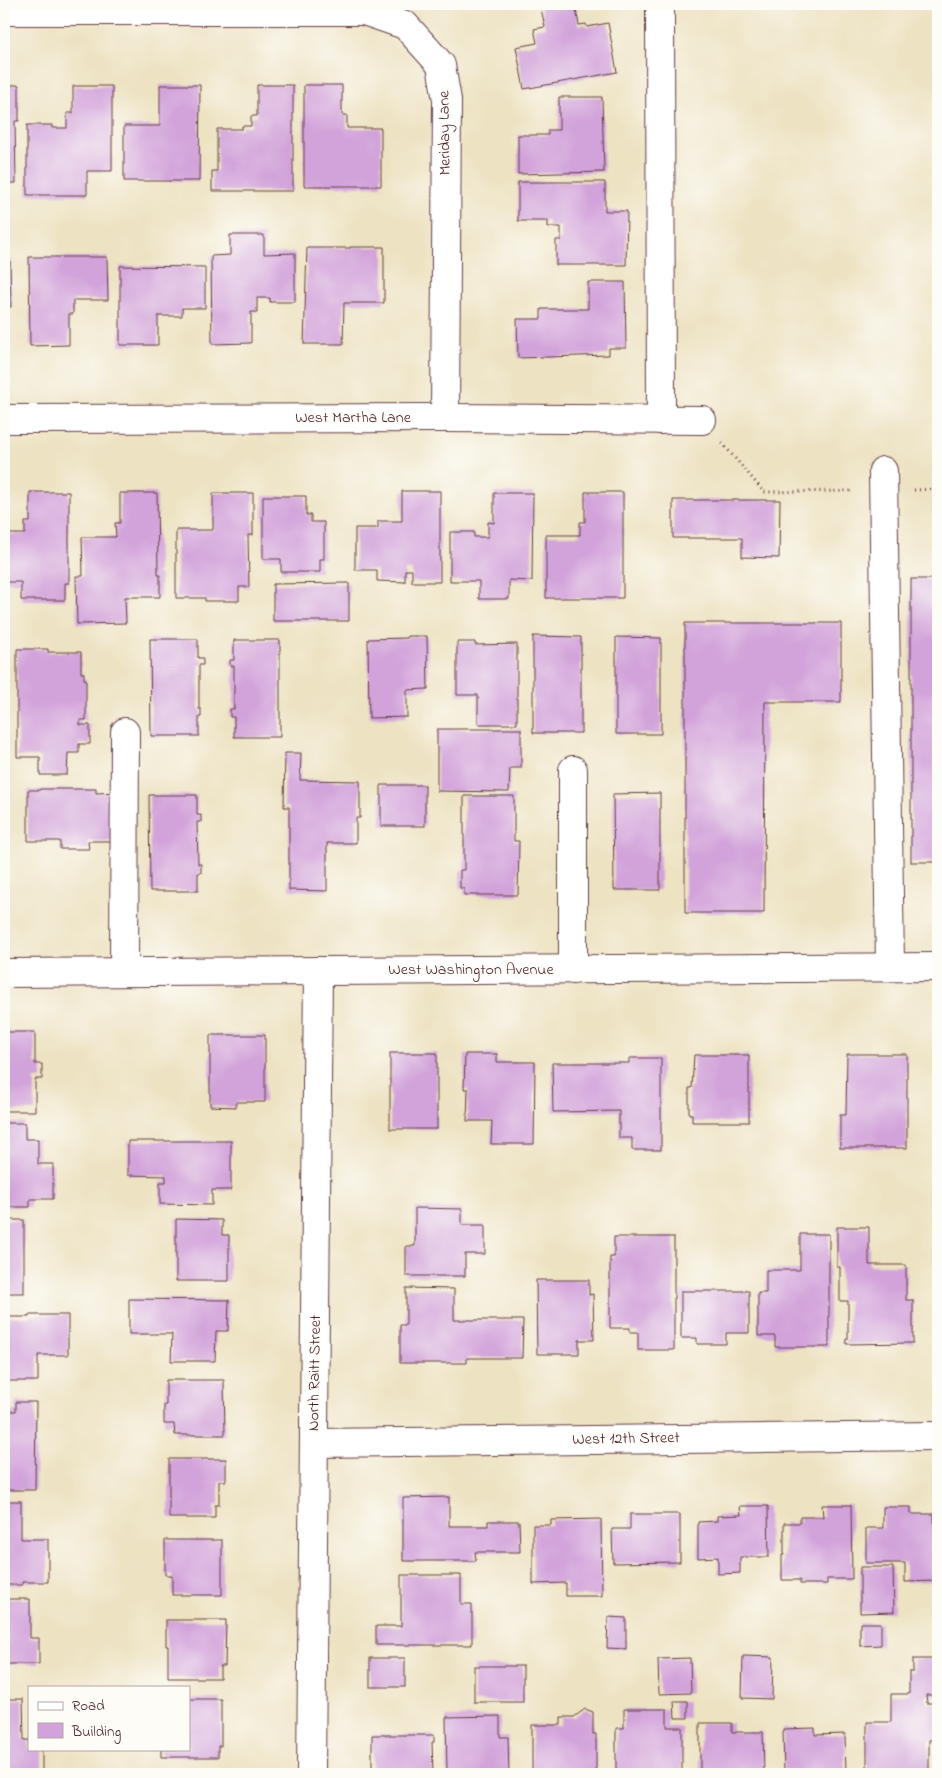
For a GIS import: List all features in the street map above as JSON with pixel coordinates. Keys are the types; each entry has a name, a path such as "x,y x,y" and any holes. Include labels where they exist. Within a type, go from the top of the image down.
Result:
{"street":[{"path":"660,4 661,420"},
{"name":"Meriday Lane","path":"4,11 364,11 405,25 441,65 447,100 445,418"},
{"name":"West Martha Lane","path":"4,420 445,418 702,420"},
{"path":"884,480 890,967"},
{"path":"124,972 125,732"},
{"path":"573,770 573,970"},
{"name":"West Washington Avenue","path":"4,973 938,967"},
{"name":"North Raitt Street","path":"311,1774 318,971"},
{"name":"West 12th Street","path":"314,1442 938,1436"}],"path":[{"path":"702,420 764,492 884,480 938,489"}],"building":[{"path":"540,4 575,4 579,25 586,24 587,27 608,23 617,72 524,89 516,47 537,43 534,29 545,27"},
{"path":"4,85 19,85 19,121 15,121 16,183 4,183"},
{"path":"160,85 200,85 199,181 124,181 124,126 160,126"},
{"path":"257,85 293,85 293,191 212,191 212,171 217,171 217,129 242,129 242,126 251,126 251,116 257,116"},
{"path":"304,85 342,85 342,115 347,115 347,128 381,128 381,186 304,186"},
{"path":"73,86 112,86 112,171 87,171 87,195 27,195 27,125 52,125 52,128 67,128 67,113 73,113"},
{"path":"559,97 602,97 604,172 518,174 518,135 548,135 548,130 559,130"},
{"path":"518,182 605,182 605,211 627,211 626,265 556,265 556,240 561,240 561,227 548,227 548,221 518,221"},
{"path":"230,235 264,235 264,254 295,253 295,302 270,302 270,298 257,298 257,312 251,312 251,343 212,344 211,256 230,255"},
{"path":"384,247 384,303 344,303 343,344 304,344 307,248"},
{"path":"29,257 107,257 108,300 73,300 73,314 69,314 69,345 30,346"},
{"path":"4,259 10,259 11,307 4,307"},
{"path":"120,266 205,267 205,308 182,308 182,316 158,316 158,345 120,345"},
{"path":"588,282 625,282 626,348 609,348 609,355 518,358 517,319 541,319 541,309 588,309"},
{"path":"402,491 440,491 440,582 412,582 412,570 405,570 405,582 377,581 377,570 355,570 355,528 378,528 378,521 402,521"},
{"path":"30,492 69,492 69,583 65,583 65,600 21,600 21,582 4,582 4,534 25,534 25,522 30,522"},
{"path":"585,492 623,492 623,598 546,598 546,535 580,535 580,522 585,522"},
{"path":"120,493 157,493 160,597 125,597 126,623 77,624 76,576 83,576 82,537 116,537 115,523 120,523"},
{"path":"213,493 253,493 253,535 248,535 249,587 239,587 239,601 205,601 205,598 176,598 176,530 213,530"},
{"path":"494,493 533,493 532,581 509,580 509,599 479,599 479,581 450,581 450,532 474,532 474,537 488,537 488,522 494,523"},
{"path":"263,496 306,496 306,515 311,515 311,522 324,522 324,559 320,559 320,572 281,572 281,559 263,559"},
{"path":"673,500 780,500 779,558 742,557 742,538 673,538"},
{"path":"911,579 938,579 938,862 911,862"},
{"path":"349,583 349,621 273,621 273,584"},
{"path":"685,623 841,623 841,702 765,702 764,913 685,913"},
{"path":"407,636 427,636 428,689 407,690 407,717 369,718 368,639 407,638"},
{"path":"533,636 581,637 581,733 533,733"},
{"path":"616,637 661,638 661,734 616,734"},
{"path":"150,639 198,639 198,658 203,658 203,665 199,665 199,709 201,709 201,717 199,717 199,736 151,736"},
{"path":"234,640 280,640 280,737 234,737 234,717 230,717 230,709 234,709 234,666 230,666 230,660 234,660"},
{"path":"457,642 475,642 475,645 517,644 517,724 478,724 478,695 457,695"},
{"path":"17,649 48,649 48,652 81,652 81,673 84,673 84,679 86,679 86,720 80,720 80,725 90,725 90,744 79,744 79,753 68,753 67,775 40,775 40,757 17,757"},
{"path":"437,729 521,729 521,768 510,768 509,792 437,791"},
{"path":"285,753 301,753 300,780 360,781 360,818 356,818 356,843 327,843 327,891 289,890 289,807 284,807"},
{"path":"381,785 425,785 425,826 381,826"},
{"path":"96,789 96,793 119,792 119,841 88,841 89,849 60,849 60,841 28,841 28,790"},
{"path":"660,793 660,890 614,890 613,794"},
{"path":"149,795 197,795 197,815 201,815 201,822 197,822 198,864 201,864 201,873 198,873 198,891 150,891"},
{"path":"464,796 514,796 514,841 519,841 518,895 464,895 464,888 460,888 460,870 464,870"},
{"path":"4,1032 35,1032 35,1064 42,1064 42,1079 35,1079 35,1111 4,1111"},
{"path":"210,1035 265,1035 265,1102 236,1102 236,1107 210,1106"},
{"path":"390,1053 437,1053 437,1129 390,1129"},
{"path":"465,1054 497,1054 497,1062 535,1062 534,1144 491,1144 492,1121 467,1121 468,1089 464,1089"},
{"path":"847,1054 907,1054 907,1148 840,1148 840,1115 846,1115"},
{"path":"694,1055 749,1055 749,1122 692,1122 692,1114 689,1114 689,1088 692,1088"},
{"path":"629,1058 661,1058 661,1150 632,1150 632,1138 619,1138 619,1111 553,1112 552,1063 629,1063"},
{"path":"4,1123 25,1123 25,1139 38,1139 38,1164 53,1164 53,1199 30,1199 30,1207 4,1207"},
{"path":"128,1141 231,1141 231,1190 212,1190 212,1205 160,1204 160,1182 166,1182 166,1176 128,1175"},
{"path":"415,1208 462,1209 462,1225 485,1225 485,1254 465,1254 465,1276 406,1276 406,1246 415,1246"},
{"path":"176,1219 222,1220 222,1235 229,1235 229,1281 176,1281"},
{"path":"4,1220 24,1220 24,1293 4,1293"},
{"path":"837,1227 869,1227 869,1265 906,1265 906,1300 913,1300 913,1343 846,1344 846,1339 848,1339 848,1301 840,1301 840,1267 837,1267"},
{"path":"800,1234 829,1234 829,1347 775,1347 775,1336 758,1336 758,1293 766,1293 766,1270 800,1270"},
{"path":"614,1237 674,1237 674,1350 638,1350 638,1332 630,1332 630,1328 610,1328 610,1257 614,1257"},
{"path":"536,1280 589,1280 589,1295 593,1294 594,1340 579,1340 579,1354 537,1354"},
{"path":"406,1288 454,1289 454,1320 523,1320 522,1358 467,1358 467,1363 400,1363 400,1325 406,1325"},
{"path":"681,1291 749,1291 749,1333 726,1333 726,1344 697,1344 697,1338 681,1338"},
{"path":"129,1299 229,1300 228,1331 216,1331 215,1361 171,1361 172,1334 129,1334"},
{"path":"29,1315 68,1315 68,1355 38,1355 38,1381 4,1381 4,1317 29,1317"},
{"path":"166,1380 224,1380 225,1435 175,1435 174,1424 164,1424"},
{"path":"16,1402 36,1402 35,1490 4,1490 4,1411 16,1411"},
{"path":"169,1459 226,1459 226,1481 219,1481 219,1505 215,1505 215,1518 169,1518"},
{"path":"449,1497 449,1526 488,1526 488,1521 519,1521 520,1552 475,1552 476,1561 403,1561 403,1498"},
{"path":"4,1501 21,1501 21,1539 48,1539 48,1582 22,1582 22,1585 4,1585"},
{"path":"822,1505 851,1505 852,1579 827,1579 827,1584 800,1584 800,1580 782,1580 784,1523 800,1523 800,1517 823,1517"},
{"path":"740,1506 768,1506 769,1557 740,1557 740,1573 718,1574 718,1557 698,1558 698,1522 717,1521 717,1516 741,1515"},
{"path":"883,1507 911,1507 911,1514 934,1514 935,1581 905,1582 905,1563 866,1563 866,1528 883,1528"},
{"path":"630,1514 680,1514 680,1562 613,1563 612,1529 630,1529"},
{"path":"601,1519 602,1596 566,1596 566,1583 533,1584 533,1525 551,1525 551,1520"},
{"path":"165,1540 222,1540 222,1595 172,1595 172,1575 165,1575"},
{"path":"860,1567 893,1567 894,1612 860,1613"},
{"path":"401,1575 461,1575 461,1604 472,1604 472,1645 376,1645 376,1626 401,1626"},
{"path":"4,1599 30,1599 30,1638 39,1638 39,1664 4,1664"},
{"path":"608,1617 626,1618 626,1649 607,1648"},
{"path":"166,1620 226,1620 225,1666 220,1666 220,1678 168,1678"},
{"path":"860,1623 881,1623 881,1645 860,1646"},
{"path":"743,1656 773,1657 772,1699 742,1698"},
{"path":"370,1658 405,1658 405,1687 370,1687"},
{"path":"690,1658 691,1693 659,1694 658,1659"},
{"path":"913,1659 938,1659 938,1695 926,1695 927,1703 938,1703 938,1740 929,1740 929,1774 867,1774 867,1722 891,1722 891,1694 909,1694 909,1672 913,1672"},
{"path":"474,1666 523,1666 523,1702 474,1702"},
{"path":"4,1699 23,1699 24,1740 28,1740 28,1750 42,1750 42,1773 4,1773"},
{"path":"190,1699 221,1699 221,1746 218,1746 218,1757 161,1757 161,1750 190,1750"},
{"path":"674,1701 688,1701 688,1718 675,1718"},
{"path":"585,1709 593,1712 593,1734 596,1734 596,1774 532,1774 532,1725 561,1725 561,1717 574,1717"},
{"path":"624,1709 667,1709 667,1727 682,1727 682,1774 616,1774 616,1728 624,1728"},
{"path":"500,1716 500,1737 508,1737 509,1774 447,1774 446,1717"},
{"path":"700,1723 732,1723 732,1732 763,1732 764,1774 700,1774"},
{"path":"815,1728 815,1735 845,1734 846,1774 784,1774 783,1729"},
{"path":"372,1735 434,1735 434,1742 432,1742 433,1774 372,1774"}]}
